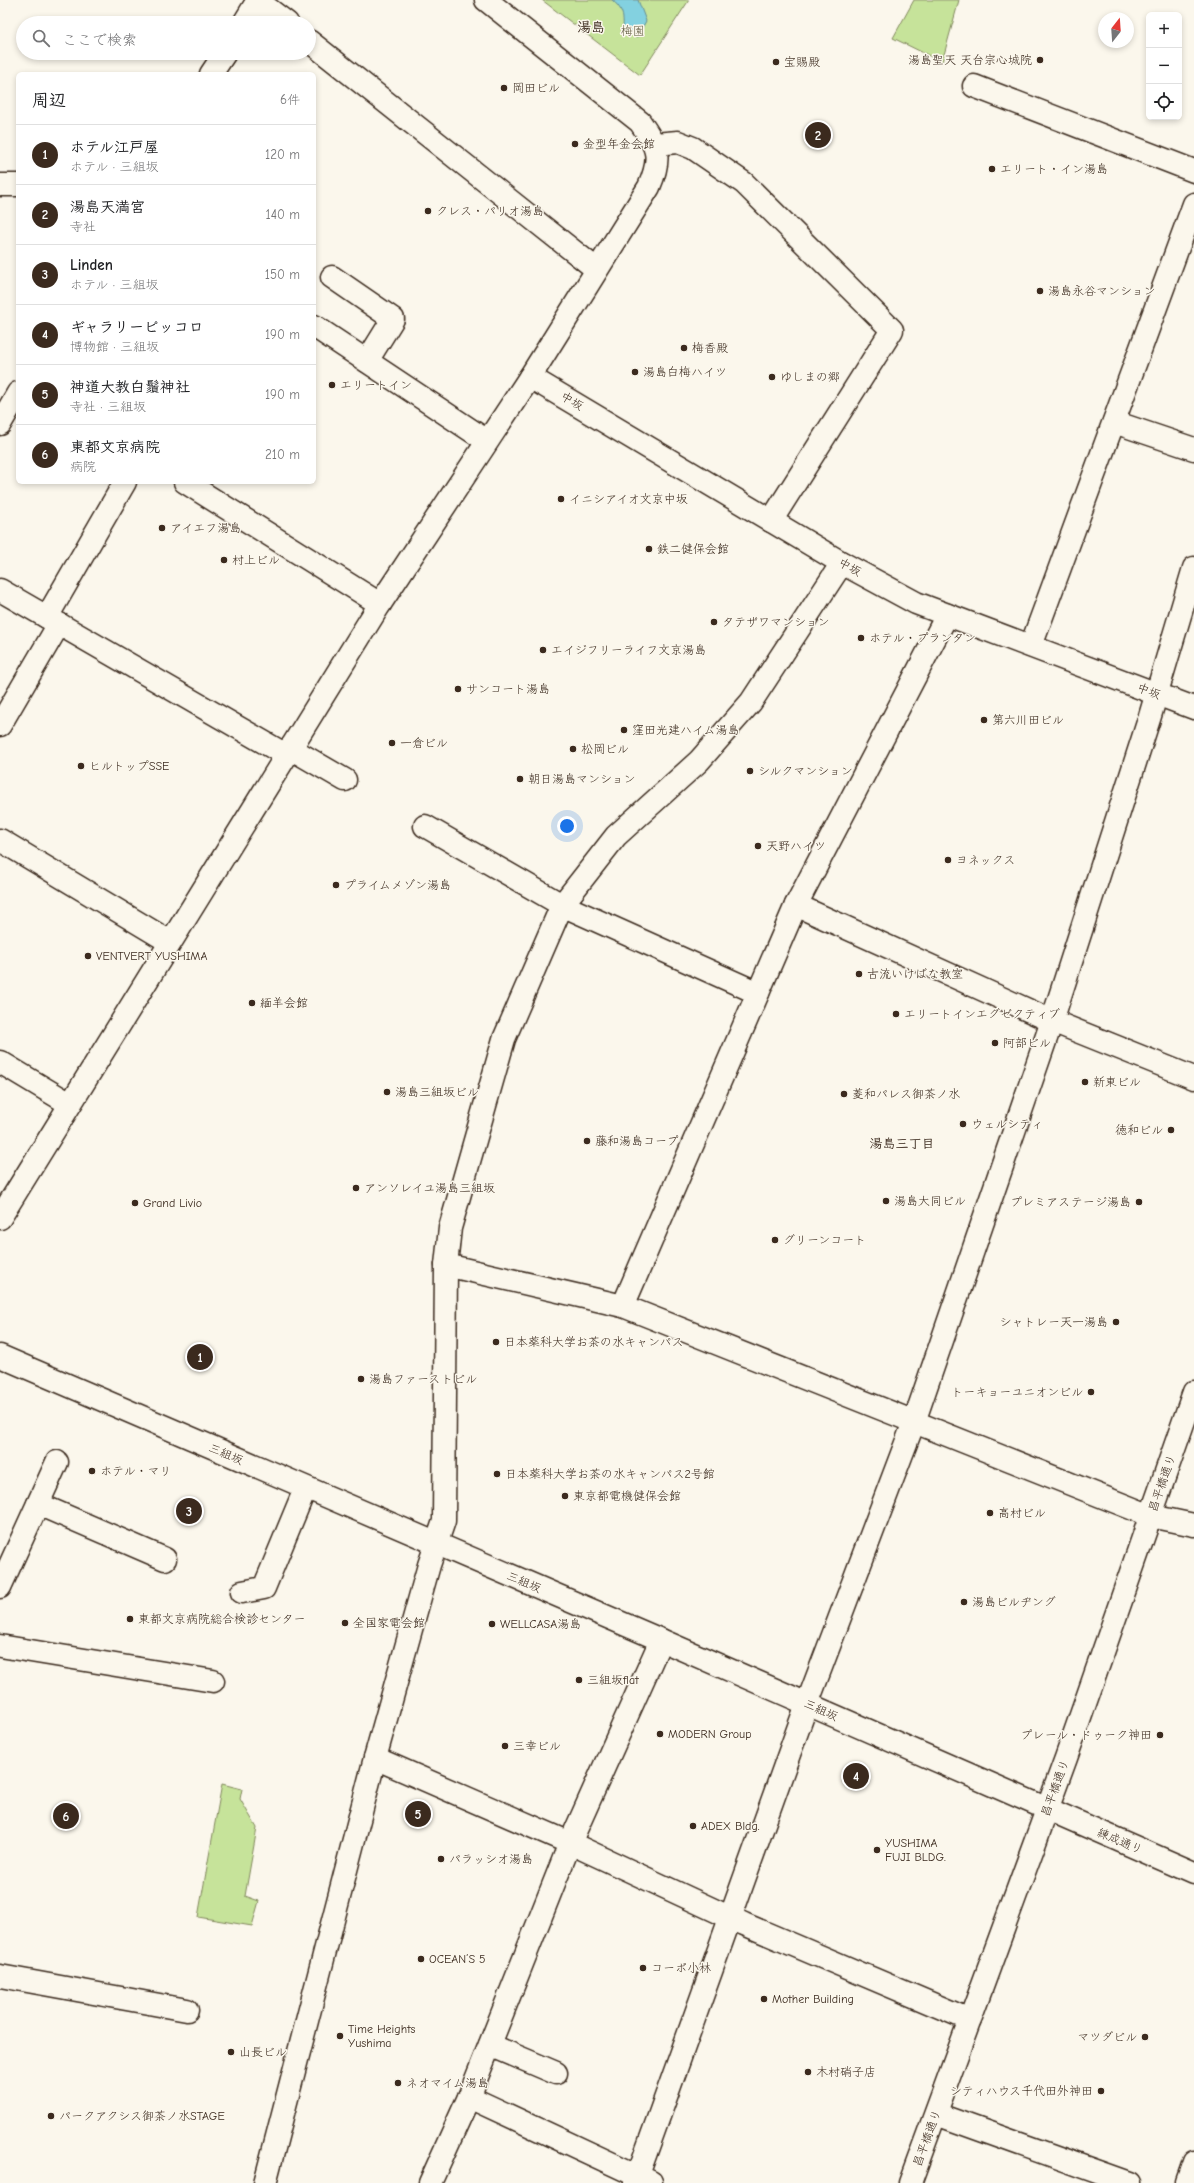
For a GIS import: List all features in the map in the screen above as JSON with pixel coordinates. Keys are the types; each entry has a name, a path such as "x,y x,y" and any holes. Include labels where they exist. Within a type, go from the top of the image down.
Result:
{"street":[{"path":"248,16 258,0 277,16"},
{"path":"0,1218 380,604 530,377 596,269 649,187 657,169 655,144 640,122 486,0"},
{"path":"316,47 596,269"},
{"path":"212,72 220,60"},
{"path":"974,86 1194,170"},
{"path":"655,144 678,142 688,146 744,183 892,330 771,521"},
{"path":"0,185 16,185"},
{"path":"1031,646 1194,204"},
{"path":"332,277 393,319 367,361"},
{"path":"316,327 487,441"},
{"name":"中坂","path":"530,377 771,521 916,603 1194,708"},
{"path":"0,424 16,396"},
{"path":"1114,422 1194,449"},
{"path":"0,725 124,484"},
{"path":"188,484 380,604"},
{"path":"265,2183 376,1758 436,1545 444,1522 446,1265 450,1228 504,1039 562,905 616,836 699,761 751,702 842,562"},
{"path":"469,2097 642,2181 807,1704 914,1422 1052,1021 1157,694 1194,568"},
{"path":"0,590 288,752 345,780"},
{"path":"622,1306 796,905 947,615"},
{"path":"425,826 562,905 758,993"},
{"path":"0,840 170,942"},
{"path":"796,905 1052,1021 1194,1078"},
{"path":"0,1062 70,1104"},
{"path":"446,1265 622,1306 1151,1516 1194,1525"},
{"name":"三組坂","path":"0,1356 436,1545 661,1640 1047,1810"},
{"name":"昌平橋通り","path":"910,2183 1047,1810 1194,1392"},
{"path":"0,1587 56,1462"},
{"path":"242,1592 264,1588 305,1488"},
{"path":"38,1504 165,1559"},
{"path":"430,2183 469,2097 570,1843 661,1640"},
{"path":"0,1646 213,1681"},
{"path":"376,1758 570,1843 732,1918 970,2020"},
{"name":"練成通り","path":"1047,1810 1194,1873"},
{"path":"0,1976 187,2010"},
{"path":"490,2045 556,2073"},
{"path":"936,2114 1128,2183"},
{"path":"1187,2183 1194,2163"}],"green space":[{"name":"梅園","path":"542,0 689,0 640,75"},
{"path":"914,0 959,0 942,62 893,38"},
{"path":"222,1784 242,1789 240,1799 257,1828 245,1896 259,1901 252,1926 198,1917"}],"water":[{"path":"612,0 638,0 646,21 637,37 623,28 622,12"}],"place":[{"name":"湯島聖天 天台宗心城院","path":"1040,60"},
{"name":"宝賜殿","path":"776,62"},
{"name":"岡田ビル","path":"504,88"},
{"name":"湯島天満宮","path":"818,135"},
{"name":"金型年金会館","path":"575,144"},
{"name":"エリート・イン湯島","path":"992,169"},
{"name":"クレス・パリオ湯島","path":"428,211"},
{"name":"湯島永谷マンション","path":"1040,291"},
{"name":"梅香殿","path":"684,348"},
{"name":"湯島白梅ハイツ","path":"635,372"},
{"name":"ゆしまの郷","path":"772,377"},
{"name":"エリートイン","path":"332,385"},
{"name":"イニシアイオ文京中坂","path":"561,499"},
{"name":"アイエフ湯島","path":"162,528"},
{"name":"鉄二健保会館","path":"649,549"},
{"name":"村上ビル","path":"224,560"},
{"name":"タテザワマンション","path":"714,622"},
{"name":"ホテル・プランタン","path":"861,638"},
{"name":"エイジフリーライフ文京湯島","path":"543,650"},
{"name":"サンコート湯島","path":"458,689"},
{"name":"第六川田ビル","path":"984,720"},
{"name":"窪田光建ハイム湯島","path":"624,730"},
{"name":"一倉ビル","path":"392,743"},
{"name":"松岡ビル","path":"573,749"},
{"name":"ヒルトップSSE","path":"81,766"},
{"name":"シルクマンション","path":"750,771"},
{"name":"朝日湯島マンション","path":"520,779"},
{"name":"天野ハイツ","path":"758,846"},
{"name":"ヨネックス","path":"948,860"},
{"name":"プライムメゾン湯島","path":"336,885"},
{"name":"VENTVERT YUSHIMA","path":"88,956"},
{"name":"古流いけばな教室","path":"859,974"},
{"name":"緬羊会館","path":"252,1003"},
{"name":"エリートインエグゼクティブ","path":"896,1014"},
{"name":"阿部ビル","path":"995,1043"},
{"name":"新東ビル","path":"1085,1082"},
{"name":"湯島三組坂ビル","path":"387,1092"},
{"name":"菱和パレス御茶ノ水","path":"844,1094"},
{"name":"ウェルシティ","path":"963,1124"},
{"name":"徳和ビル","path":"1171,1130"},
{"name":"藤和湯島コープ","path":"587,1141"},
{"name":"アンソレイユ湯島三組坂","path":"356,1188"},
{"name":"湯島大同ビル","path":"886,1201"},
{"name":"プレミアステージ湯島","path":"1139,1202"},
{"name":"Grand Livio","path":"135,1203"},
{"name":"グリーンコート","path":"775,1240"},
{"name":"シャトレー天一湯島","path":"1116,1322"},
{"name":"日本薬科大学お茶の水キャンパス","path":"496,1342"},
{"name":"ホテル江戸屋","path":"200,1357"},
{"name":"湯島ファーストビル","path":"361,1379"},
{"name":"トーキョーユニオンビル","path":"1091,1392"},
{"name":"ホテル・マリ","path":"92,1471"},
{"name":"日本薬科大学お茶の水キャンパス2号館","path":"497,1474"},
{"name":"東京都電機健保会館","path":"565,1496"},
{"name":"Linden","path":"189,1511"},
{"name":"高村ビル","path":"990,1513"},
{"name":"湯島ビルヂング","path":"964,1602"},
{"name":"東都文京病院総合検診センター","path":"130,1619"},
{"name":"全国家電会館","path":"345,1623"},
{"name":"WELLCASA湯島","path":"492,1624"},
{"name":"三組坂flat","path":"579,1680"},
{"name":"MODERN Group","path":"660,1734"},
{"name":"プレール・ドゥーク神田","path":"1160,1735"},
{"name":"三幸ビル","path":"505,1746"},
{"name":"ギャラリーピッコロ","path":"856,1776"},
{"name":"神道大教白鬚神社","path":"418,1814"},
{"name":"東都文京病院","path":"66,1816"},
{"name":"ADEX Bldg.","path":"693,1826"},
{"name":"YUSHIMA FUJI BLDG.","path":"877,1850"},
{"name":"パラッシオ湯島","path":"441,1859"},
{"name":"OCEAN’S 5","path":"421,1959"},
{"name":"コーポ小林","path":"643,1968"},
{"name":"Mother Building","path":"764,1999"},
{"name":"Time Heights Yushima","path":"340,2036"},
{"name":"マツダビル","path":"1145,2037"},
{"name":"山長ビル","path":"231,2052"},
{"name":"木村硝子店","path":"808,2072"},
{"name":"ネオマイム湯島","path":"398,2083"},
{"name":"シティハウス千代田外神田","path":"1101,2091"},
{"name":"パークアクシス御茶ノ水STAGE","path":"51,2116"}],"district":[{"name":"湯島","path":"591,27"},
{"name":"湯島三丁目","path":"902,1143"}]}
